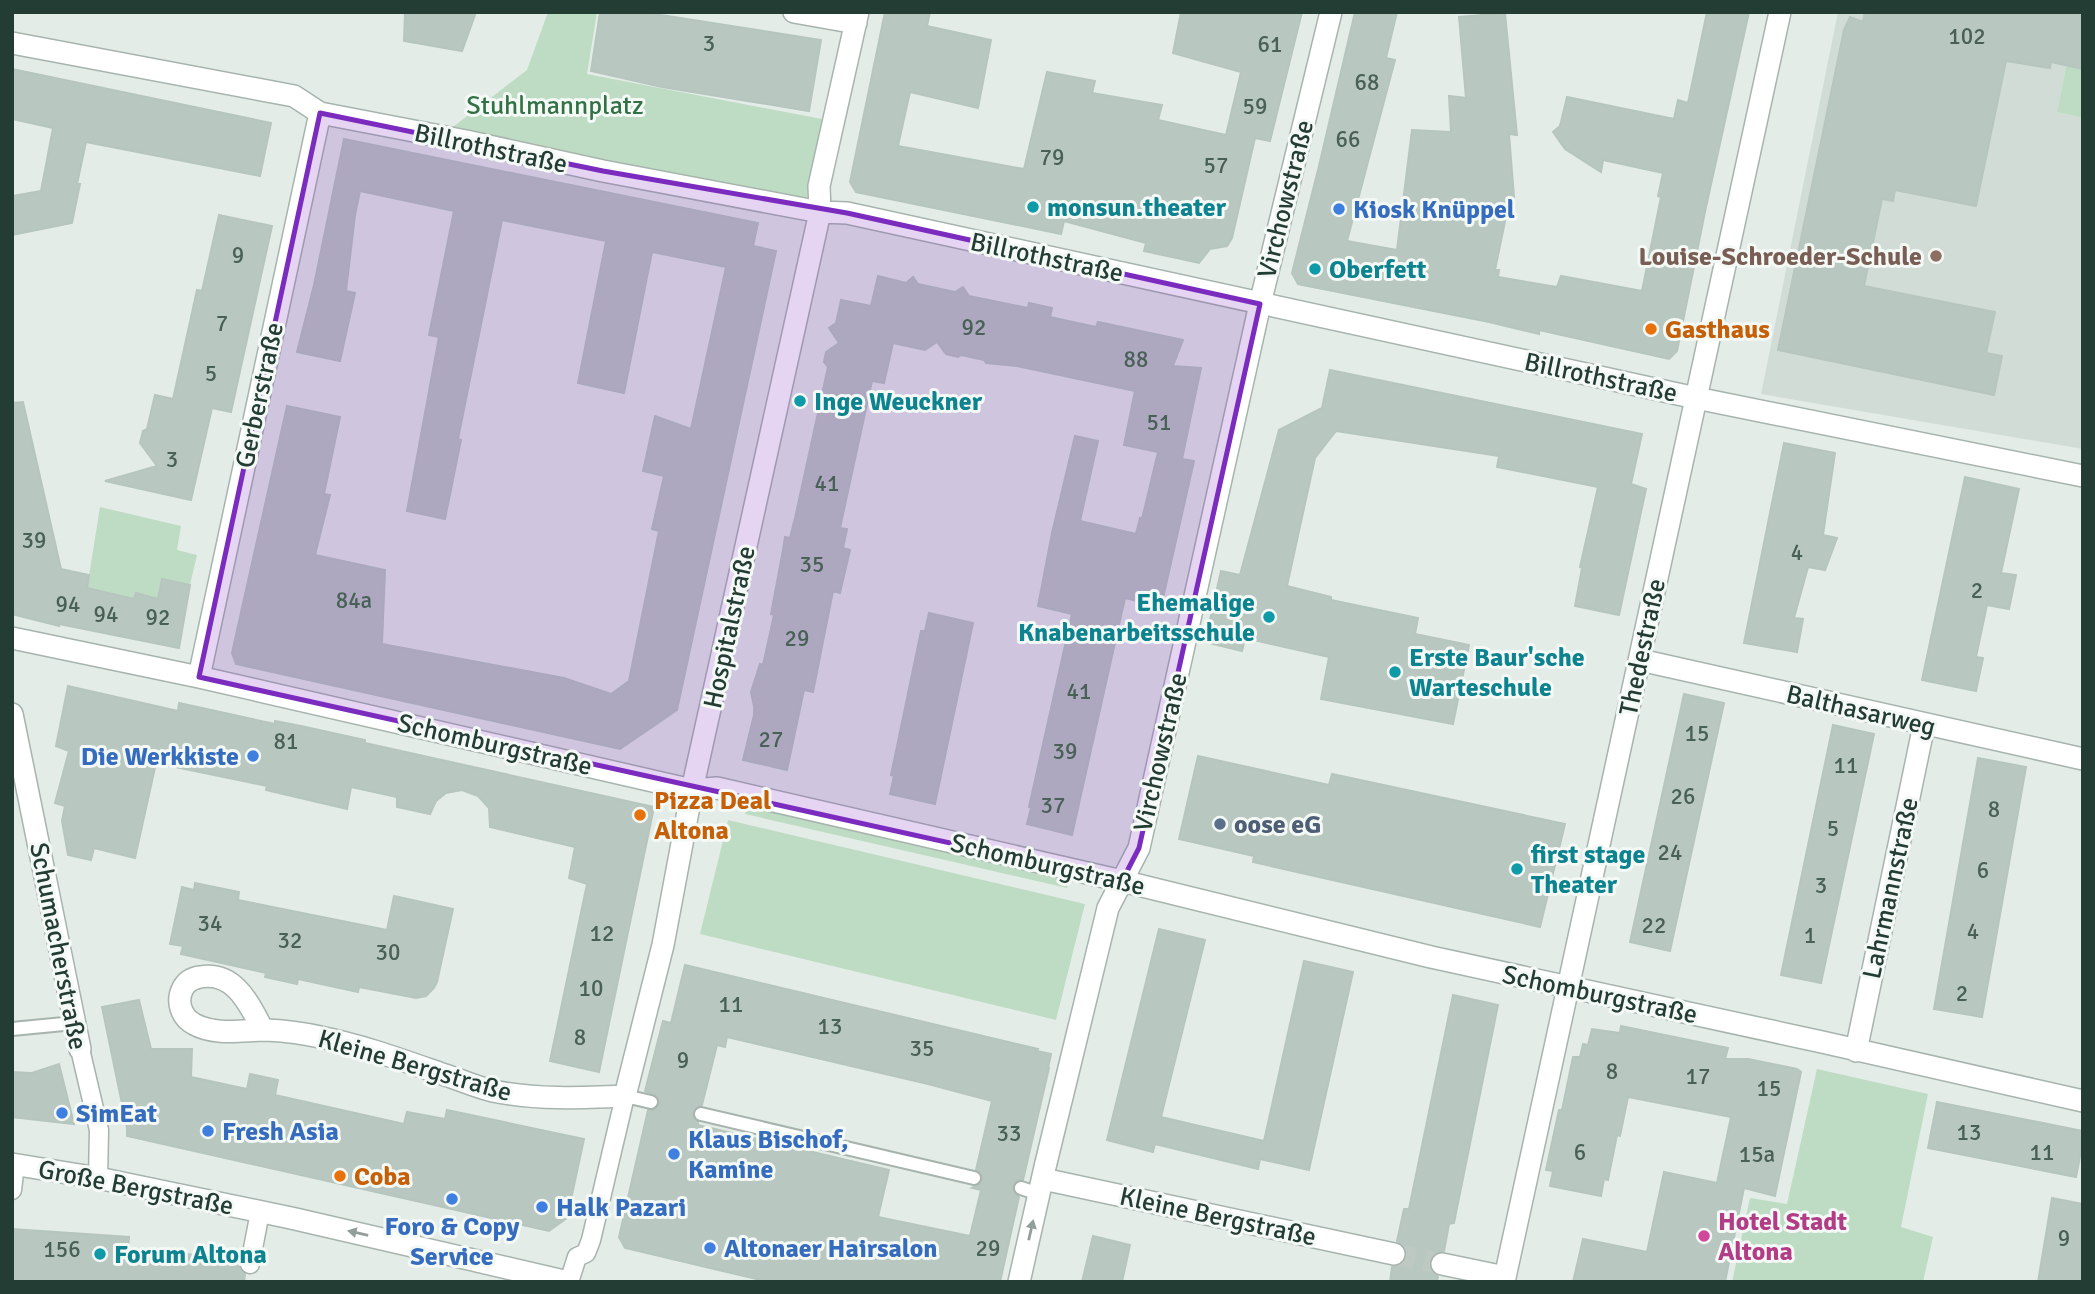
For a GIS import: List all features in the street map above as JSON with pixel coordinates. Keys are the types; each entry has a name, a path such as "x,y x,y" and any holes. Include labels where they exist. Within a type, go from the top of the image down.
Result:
{"street":[{"path":"794,12 857,18"},
{"name":"Virchowstraße","path":"1019,1282 1034,1187 1108,908 1139,848 1260,304 1331,12"},
{"name":"Thedestraße","path":"1504,1279 1780,12"},
{"name":"Hospitalstraße","path":"591,1240 663,945 692,790 820,212 819,186 857,18"},
{"name":"Billrothstraße","path":"12,43 295,96 320,113 466,141 603,172 820,212 847,213 1696,398 2083,476"},
{"name":"Gerberstraße","path":"199,677 320,113"},
{"name":"Schomburgstraße","path":"12,638 199,677 692,790 718,788 1122,881 1406,951 2083,1101"},
{"name":"Balthasarweg","path":"1640,660 2083,759"},
{"name":"Schumacherstraße","path":"12,714 74,1023 99,1130 98,1178"},
{"name":"Lahrmannstraße","path":"1856,1051 1924,725"},
{"name":"Kleine Bergstraße","path":"263,1030 295,1033 349,1044 490,1090 548,1098 625,1096"},
{"path":"12,1190 14,1164"},
{"name":"Große Bergstraße","path":"14,1164 98,1178 260,1212 569,1282 577,1257 586,1253 591,1240"},
{"name":"Kleine Bergstraße","path":"1034,1187 1394,1254"},
{"name":"Große Bergstraße","path":"250,1264 260,1212"},
{"path":"1442,1264 1504,1279"}],"lane":[{"path":"12,1029 74,1023"},
{"name":"Kleine Bergstraße","path":"625,1096 651,1102"},
{"path":"701,1114 974,1178"}],"highlighted area":[{"path":"320,113 603,171 847,213 1260,304 1139,848 1122,881 199,677"}],"shaded area":[{"name":"Louise-Schroeder-Schule","path":"1838,12 2077,12 2057,112 2083,118 2083,449 1761,394"}],"green space":[{"name":"Stuhlmannplatz","path":"548,12 597,12 587,74 822,119 806,201 449,130 527,70"},
{"path":"2077,12 2083,12 2083,118 2057,112"},
{"path":"100,507 181,526 177,550 197,555 190,585 162,579 158,599 134,599 87,588"},
{"path":"750,799 1071,873 1067,888 745,814"},
{"path":"728,820 1085,904 1056,1020 700,934"},
{"path":"1817,1069 1928,1094 1901,1227 1933,1237 1923,1282 1732,1282 1750,1198 1787,1204"}],"building":[{"path":"405,12 476,12 462,51 404,41"},
{"path":"600,12 642,12 821,40 809,111 662,87 591,71"},
{"path":"885,12 930,12 927,26 991,40 978,108 910,92 898,146 1024,169 1047,72 1095,81 1092,93 1162,105 1158,120 1226,135 1241,72 1173,53 1181,12 1302,12 1270,141 1255,138 1232,238 1227,246 1210,249 1199,263 1144,251 1146,243 1064,221 1061,234 856,192 850,182"},
{"path":"1355,12 1397,12 1386,58 1395,60 1347,241 1397,250 1412,130 1451,132 1449,96 1466,98 1459,17 1505,13 1517,135 1509,134 1514,197 1510,197 1495,270 1499,270 1498,277 1557,287 1561,276 1642,291 1661,197 1658,196 1663,173 1603,160 1601,172 1565,149 1553,132 1560,126 1567,97 1674,119 1678,100 1688,103 1707,12 1749,12 1677,351 1669,359 1539,330 1539,334 1298,284 1292,273"},
{"path":"1865,12 2083,12 2083,69 2051,62 2050,68 2006,61 1976,206 1895,190 1893,201 1882,199 1864,286 1995,312 1986,353 2002,356 1994,395 1778,350 1844,30 1850,17 1863,22"},
{"path":"12,69 271,123 260,176 86,142 72,223 12,235 12,196 41,191 53,128 12,119"},
{"path":"344,139 758,223 753,246 776,251 677,710 620,749 236,664 232,653 287,406 340,417 324,494 330,495 315,555 385,570 382,644 564,678 611,694 629,681 659,531 652,529 664,476 643,471 655,416 691,429 726,267 652,252 624,393 578,383 606,241 502,220 458,439 461,440 445,519 407,511 439,337 429,335 454,211 360,191 346,291 355,293 340,361 297,352 314,285"},
{"path":"219,215 272,226 231,412 212,408 191,500 105,481 157,466 140,443 143,431 147,429 155,395 173,399 197,290 202,291"},
{"path":"878,276 906,283 913,277 918,284 955,292 963,287 969,296 1028,308 1029,303 1052,308 1050,317 1096,327 1098,322 1183,340 1173,366 1201,368 1182,459 1194,461 1161,607 1125,598 1072,835 1027,824 1072,614 1038,606 1052,533 1075,436 1098,441 1080,521 1136,534 1158,452 1124,445 1135,391 1017,366 986,363 984,360 961,355 958,357 946,354 937,342 925,350 893,343 884,383 872,381 840,528 847,529 843,548 850,550 840,593 833,591 813,692 804,690 787,770 743,760 754,715 751,692 760,664 763,665 774,615 771,614 785,537 790,538 828,367 824,362 826,352 839,343 829,328 836,323 841,300 871,306"},
{"path":"1330,370 1642,434 1631,484 1646,489 1619,615 1575,606 1582,568 1580,567 1598,487 1497,467 1499,456 1336,431 1315,458 1287,586 1331,597 1331,600 1418,618 1415,634 1469,645 1453,724 1321,699 1329,657 1245,638 1242,651 1205,642 1221,571 1240,575 1279,430 1322,408"},
{"path":"23,402 61,569 89,575 87,588 134,599 136,593 158,599 162,579 190,585 179,648 59,626 15,615 12,601 12,403"},
{"path":"1784,443 1835,453 1823,535 1837,538 1825,570 1808,567 1794,618 1803,619 1797,652 1744,643"},
{"path":"1965,477 2019,489 2001,573 2016,575 2009,609 1987,605 1976,657 1983,658 1976,691 1922,680"},
{"path":"929,613 973,623 935,804 890,794 894,776 891,775 921,631 925,631"},
{"path":"68,686 178,711 179,703 275,724 275,721 301,726 365,740 365,743 654,807 599,1072 550,1061 587,884 569,878 575,847 490,827 489,808 478,796 462,790 446,793 436,801 430,814 397,807 397,797 351,787 347,809 266,790 267,786 156,763 135,858 94,848 91,860 68,855 62,821 65,806 55,803 69,751 56,746"},
{"path":"1684,694 1724,703 1670,951 1630,942"},
{"path":"1833,725 1874,734 1821,983 1781,975"},
{"path":"1198,756 1329,785 1332,774 1565,824 1540,927 1253,862 1254,856 1179,839"},
{"path":"1978,758 2026,767 1982,1017 1934,1009"},
{"path":"195,883 239,892 238,900 387,930 394,896 453,909 437,982 426,996 416,998 359,987 358,992 298,979 297,984 265,977 266,973 181,954 183,946 170,944 182,887 194,890"},
{"path":"1159,929 1205,940 1161,1117 1264,1141 1304,961 1353,972 1309,1170 1260,1159 1258,1169 1155,1144 1153,1152 1107,1140"},
{"path":"685,965 1051,1054 1023,1180 1016,1181 1013,1186 1014,1193 1019,1197 1000,1282 769,1282 625,1248 619,1237 648,1110 654,1110 660,1103 656,1095 645,1091 663,1021 671,1023","holes":["727,1037 992,1101 976,1170 983,1179 972,1188 981,1190 970,1236 878,1217 889,1170 698,1125 693,1117 693,1111 702,1105 717,1045 725,1047"]},
{"path":"1453,995 1498,1005 1454,1223 1449,1224 1444,1251 1433,1255 1429,1261 1430,1269 1438,1277 1437,1282 1390,1282 1392,1267 1403,1263 1407,1256 1403,1245 1397,1241 1404,1209 1409,1209"},
{"path":"139,1000 151,1049 192,1049 191,1077 247,1089 250,1074 278,1080 275,1095 404,1124 407,1112 445,1119 447,1110 584,1139 567,1218 549,1231 127,1136 102,1007"},
{"path":"1621,1026 1728,1048 1725,1059 1748,1059 1801,1072 1775,1196 1744,1188 1725,1282 1573,1282 1583,1239 1647,1252 1664,1172 1717,1183 1731,1117 1628,1097 1608,1180 1604,1179 1601,1196 1550,1186 1553,1171 1546,1170 1573,1057 1580,1057 1583,1044 1588,1045 1592,1029 1620,1033"},
{"path":"59,1064 74,1124 12,1117 12,1072 32,1073"},
{"path":"1937,1102 2083,1131 2076,1177 1928,1148"},
{"path":"2052,1198 2083,1204 2083,1282 2038,1282"},
{"name":"Forum Altona","path":"12,1229 129,1237 128,1250 240,1258 239,1267 245,1274 244,1282 12,1282"},
{"path":"1093,1236 1130,1245 1122,1282 1082,1282"}],"tunnel":[{"path":"1394,1254 1442,1264"}],"place":[{"name":"monsun.theater","path":"1033,207"},
{"name":"Kiosk Knüppel","path":"1339,209"},
{"name":"Louise-Schroeder-Schule","path":"1936,256"},
{"name":"Oberfett","path":"1315,269"},
{"name":"Gasthaus","path":"1651,329"},
{"name":"Inge Weuckner","path":"800,401"},
{"name":"Ehemalige Knabenarbeitsschule","path":"1269,617"},
{"name":"Erste Baur'sche Warteschule","path":"1395,672"},
{"name":"Die Werkkiste","path":"253,756"},
{"name":"Pizza Deal Altona","path":"640,815"},
{"name":"oose eG","path":"1220,824"},
{"name":"first stage Theater","path":"1517,869"},
{"name":"SimEat","path":"62,1113"},
{"name":"Fresh Asia","path":"208,1131"},
{"name":"Klaus Bischof, Kamine","path":"674,1154"},
{"name":"Coba","path":"340,1176"},
{"name":"Foro & Copy Service","path":"452,1199"},
{"name":"Halk Pazari","path":"542,1207"},
{"name":"Hotel Stadt Altona","path":"1704,1236"},
{"name":"Altonaer Hairsalon","path":"710,1248"},
{"name":"Forum Altona","path":"100,1254"}]}
